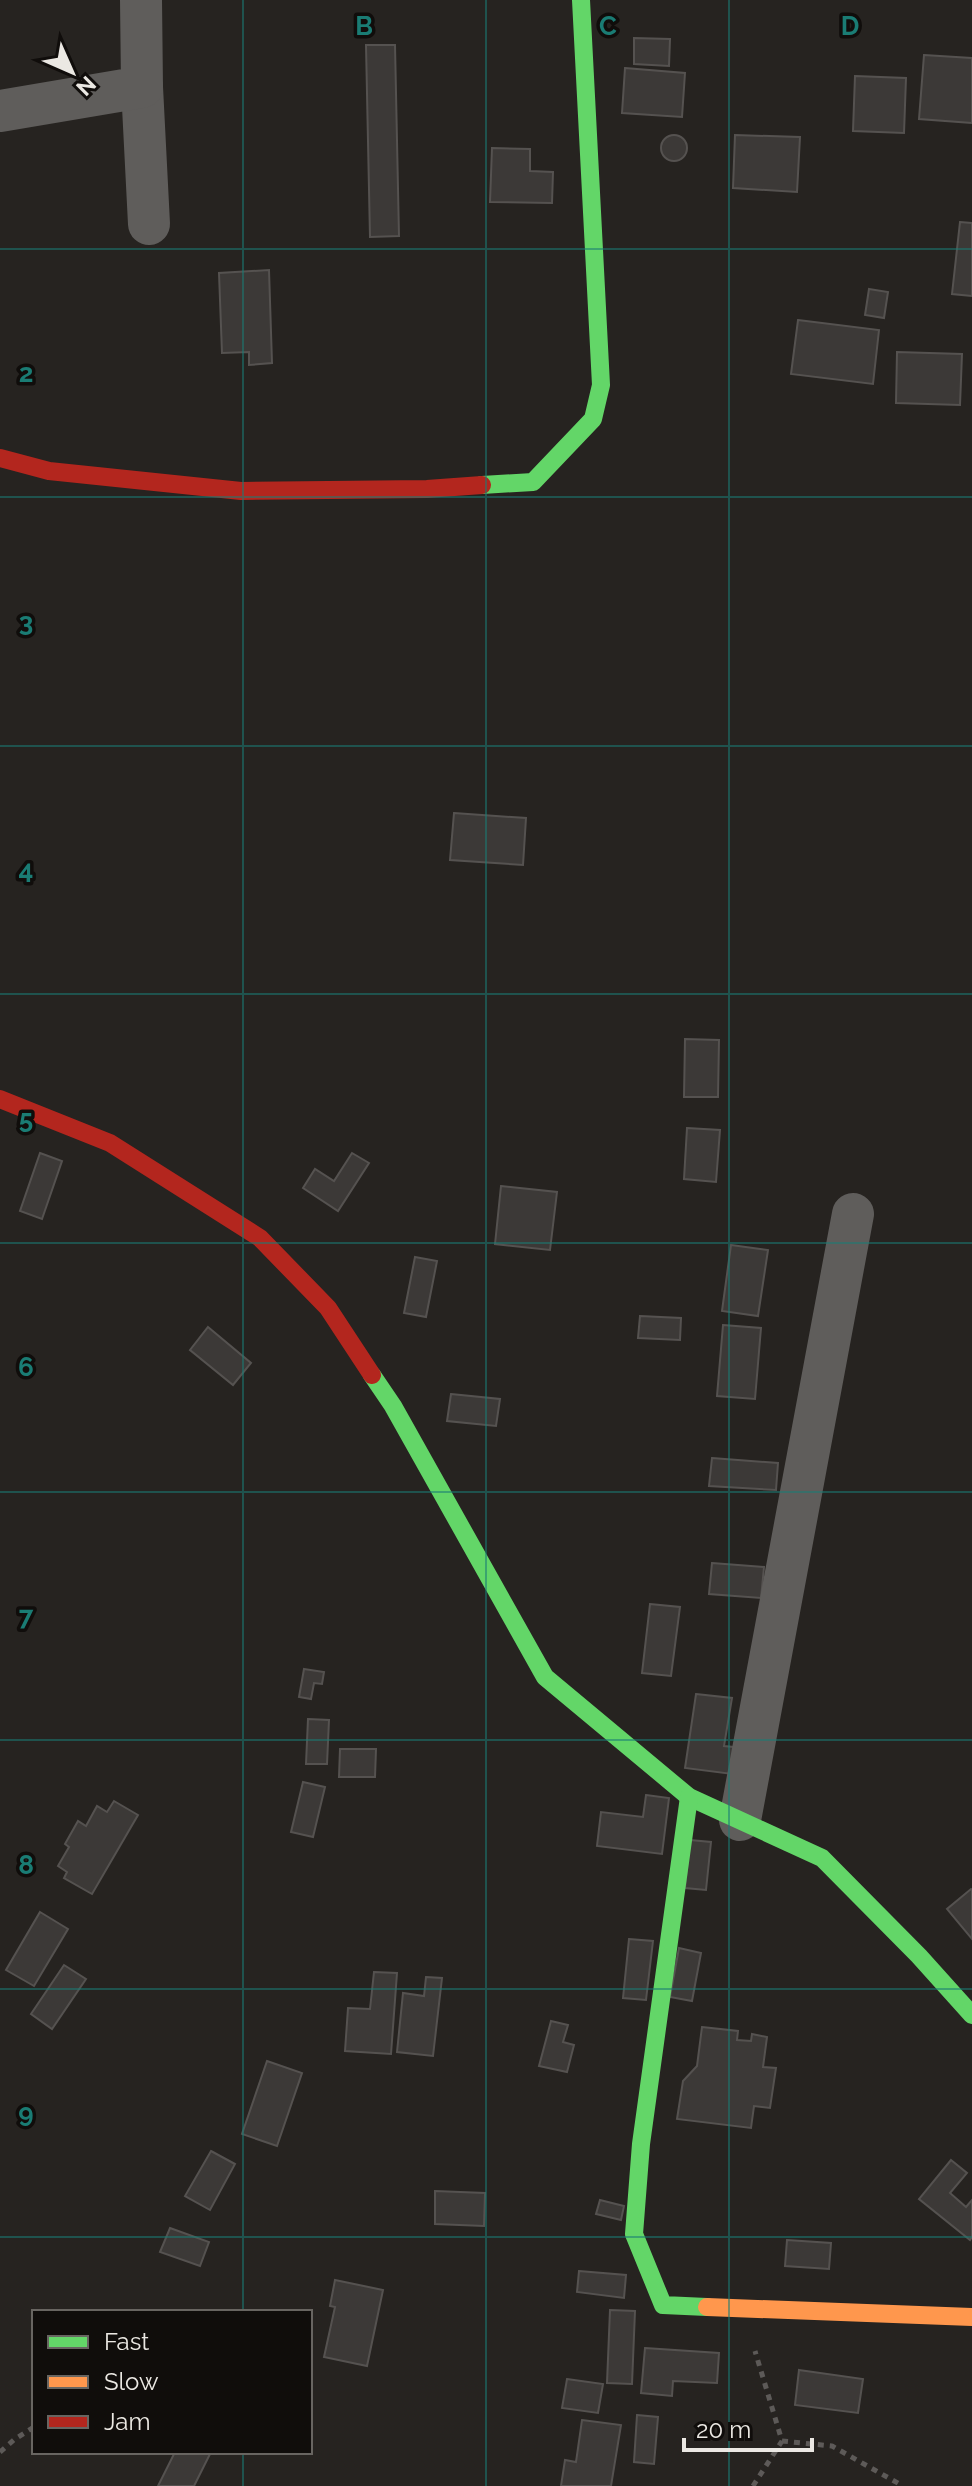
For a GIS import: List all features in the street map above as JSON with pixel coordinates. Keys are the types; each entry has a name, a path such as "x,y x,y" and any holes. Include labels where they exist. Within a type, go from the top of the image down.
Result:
{"street":[{"path":"141,0 149,224"},
{"path":"0,458 49,471 241,491 427,489 533,482 593,419 601,385 581,0"},
{"path":"0,111 142,87"},
{"path":"0,1099 110,1143 260,1238 328,1308 393,1406 545,1677 689,1797 822,1858 919,1956 972,2015"},
{"path":"740,1820 853,1214"},
{"path":"689,1797 641,2144 634,2234 663,2305 972,2317"}],"path":[{"path":"751,2308 751,2338 782,2441 753,2486"},
{"path":"0,2452 32,2428"},
{"path":"782,2441 832,2446 903,2486"}],"building":[{"path":"634,38 670,39 669,66 634,64"},
{"path":"366,45 395,45 399,236 370,237"},
{"path":"924,55 972,58 972,123 919,119"},
{"path":"625,68 685,73 682,117 622,113"},
{"path":"855,76 906,78 904,133 853,131"},
{"path":"674,135 684,138 687,148 684,158 674,161 664,158 661,148 664,138"},
{"path":"735,135 800,137 797,192 733,188"},
{"path":"492,148 530,149 530,171 553,172 552,203 490,202"},
{"path":"960,222 972,223 972,296 952,294"},
{"path":"269,270 272,363 249,365 249,352 222,353 219,273"},
{"path":"869,289 888,292 884,318 865,315"},
{"path":"798,320 879,330 873,384 791,374"},
{"path":"897,352 962,354 960,405 896,403"},
{"path":"454,813 526,818 523,865 450,860"},
{"path":"685,1039 719,1040 718,1097 684,1097"},
{"path":"687,1128 720,1130 716,1182 684,1179"},
{"path":"40,1153 62,1161 42,1219 20,1211"},
{"path":"352,1153 369,1163 338,1211 303,1188 315,1169 334,1181"},
{"path":"501,1186 557,1192 550,1250 495,1244"},
{"path":"731,1245 768,1250 758,1316 722,1311"},
{"path":"415,1257 437,1261 426,1317 404,1313"},
{"path":"640,1316 681,1318 680,1340 638,1338"},
{"path":"723,1325 761,1328 755,1399 717,1396"},
{"path":"208,1327 251,1363 233,1385 190,1350"},
{"path":"451,1394 500,1399 496,1426 447,1421"},
{"path":"712,1458 778,1463 776,1490 709,1486"},
{"path":"712,1563 764,1567 761,1598 709,1594"},
{"path":"650,1604 680,1607 671,1676 642,1673"},
{"path":"304,1669 324,1672 322,1684 314,1683 311,1699 299,1697"},
{"path":"696,1694 732,1698 724,1746 744,1748 740,1775 685,1768"},
{"path":"308,1719 329,1720 327,1764 306,1764"},
{"path":"340,1749 376,1749 375,1777 339,1777"},
{"path":"303,1782 325,1787 313,1837 291,1832"},
{"path":"646,1795 669,1798 662,1854 597,1846 601,1812 643,1817"},
{"path":"114,1801 138,1815 92,1894 64,1878 67,1872 58,1866 69,1847 65,1844 78,1821 86,1826 97,1806 107,1812"},
{"path":"690,1840 711,1842 706,1890 685,1888"},
{"path":"972,1890 972,1939 947,1909"},
{"path":"40,1912 68,1929 34,1986 6,1970"},
{"path":"629,1939 653,1941 646,2000 623,1998"},
{"path":"679,1948 701,1953 692,2001 670,1997"},
{"path":"64,1965 86,1979 52,2029 31,2014"},
{"path":"374,1972 397,1973 391,2054 345,2051 348,2008 370,2009"},
{"path":"426,1977 442,1978 433,2056 397,2052 403,1993 424,1996"},
{"path":"551,2021 568,2025 563,2042 574,2045 567,2072 539,2066"},
{"path":"702,2027 738,2031 737,2040 751,2041 752,2034 767,2037 763,2067 776,2068 770,2108 754,2106 751,2128 677,2119 683,2081 697,2066"},
{"path":"267,2061 302,2073 277,2146 242,2134"},
{"path":"211,2151 235,2164 210,2210 185,2196"},
{"path":"951,2160 967,2173 950,2193 966,2207 972,2200 970,2240 919,2199"},
{"path":"435,2191 485,2193 484,2226 435,2224"},
{"path":"600,2200 624,2206 621,2220 596,2214"},
{"path":"170,2228 209,2242 200,2266 160,2252"},
{"path":"787,2240 831,2243 829,2269 785,2266"},
{"path":"579,2271 626,2275 624,2298 577,2292"},
{"path":"335,2280 383,2290 367,2366 324,2357 335,2307 330,2306"},
{"path":"610,2310 635,2311 632,2384 607,2383"},
{"path":"645,2348 719,2353 717,2383 673,2381 672,2396 641,2393"},
{"path":"799,2370 863,2379 858,2413 795,2405"},
{"path":"567,2379 603,2384 598,2413 562,2408"},
{"path":"637,2415 658,2417 654,2464 634,2462"},
{"path":"582,2420 621,2425 611,2486 561,2486 565,2460 576,2462"},
{"path":"174,2454 210,2454 194,2486 158,2486"}],"traffic: fast":[{"path":"482,485 533,482 593,419 601,385 581,0"},
{"path":"372,1375 393,1406 545,1677 689,1797 822,1858 919,1956 972,2015"},
{"path":"689,1797 641,2144 634,2234 663,2305 707,2307"}],"traffic: slow":[{"path":"707,2307 972,2317"}],"traffic: jam":[{"path":"0,458 49,471 241,491 427,489 482,485"},
{"path":"0,1099 110,1143 260,1238 328,1308 372,1375"}]}
